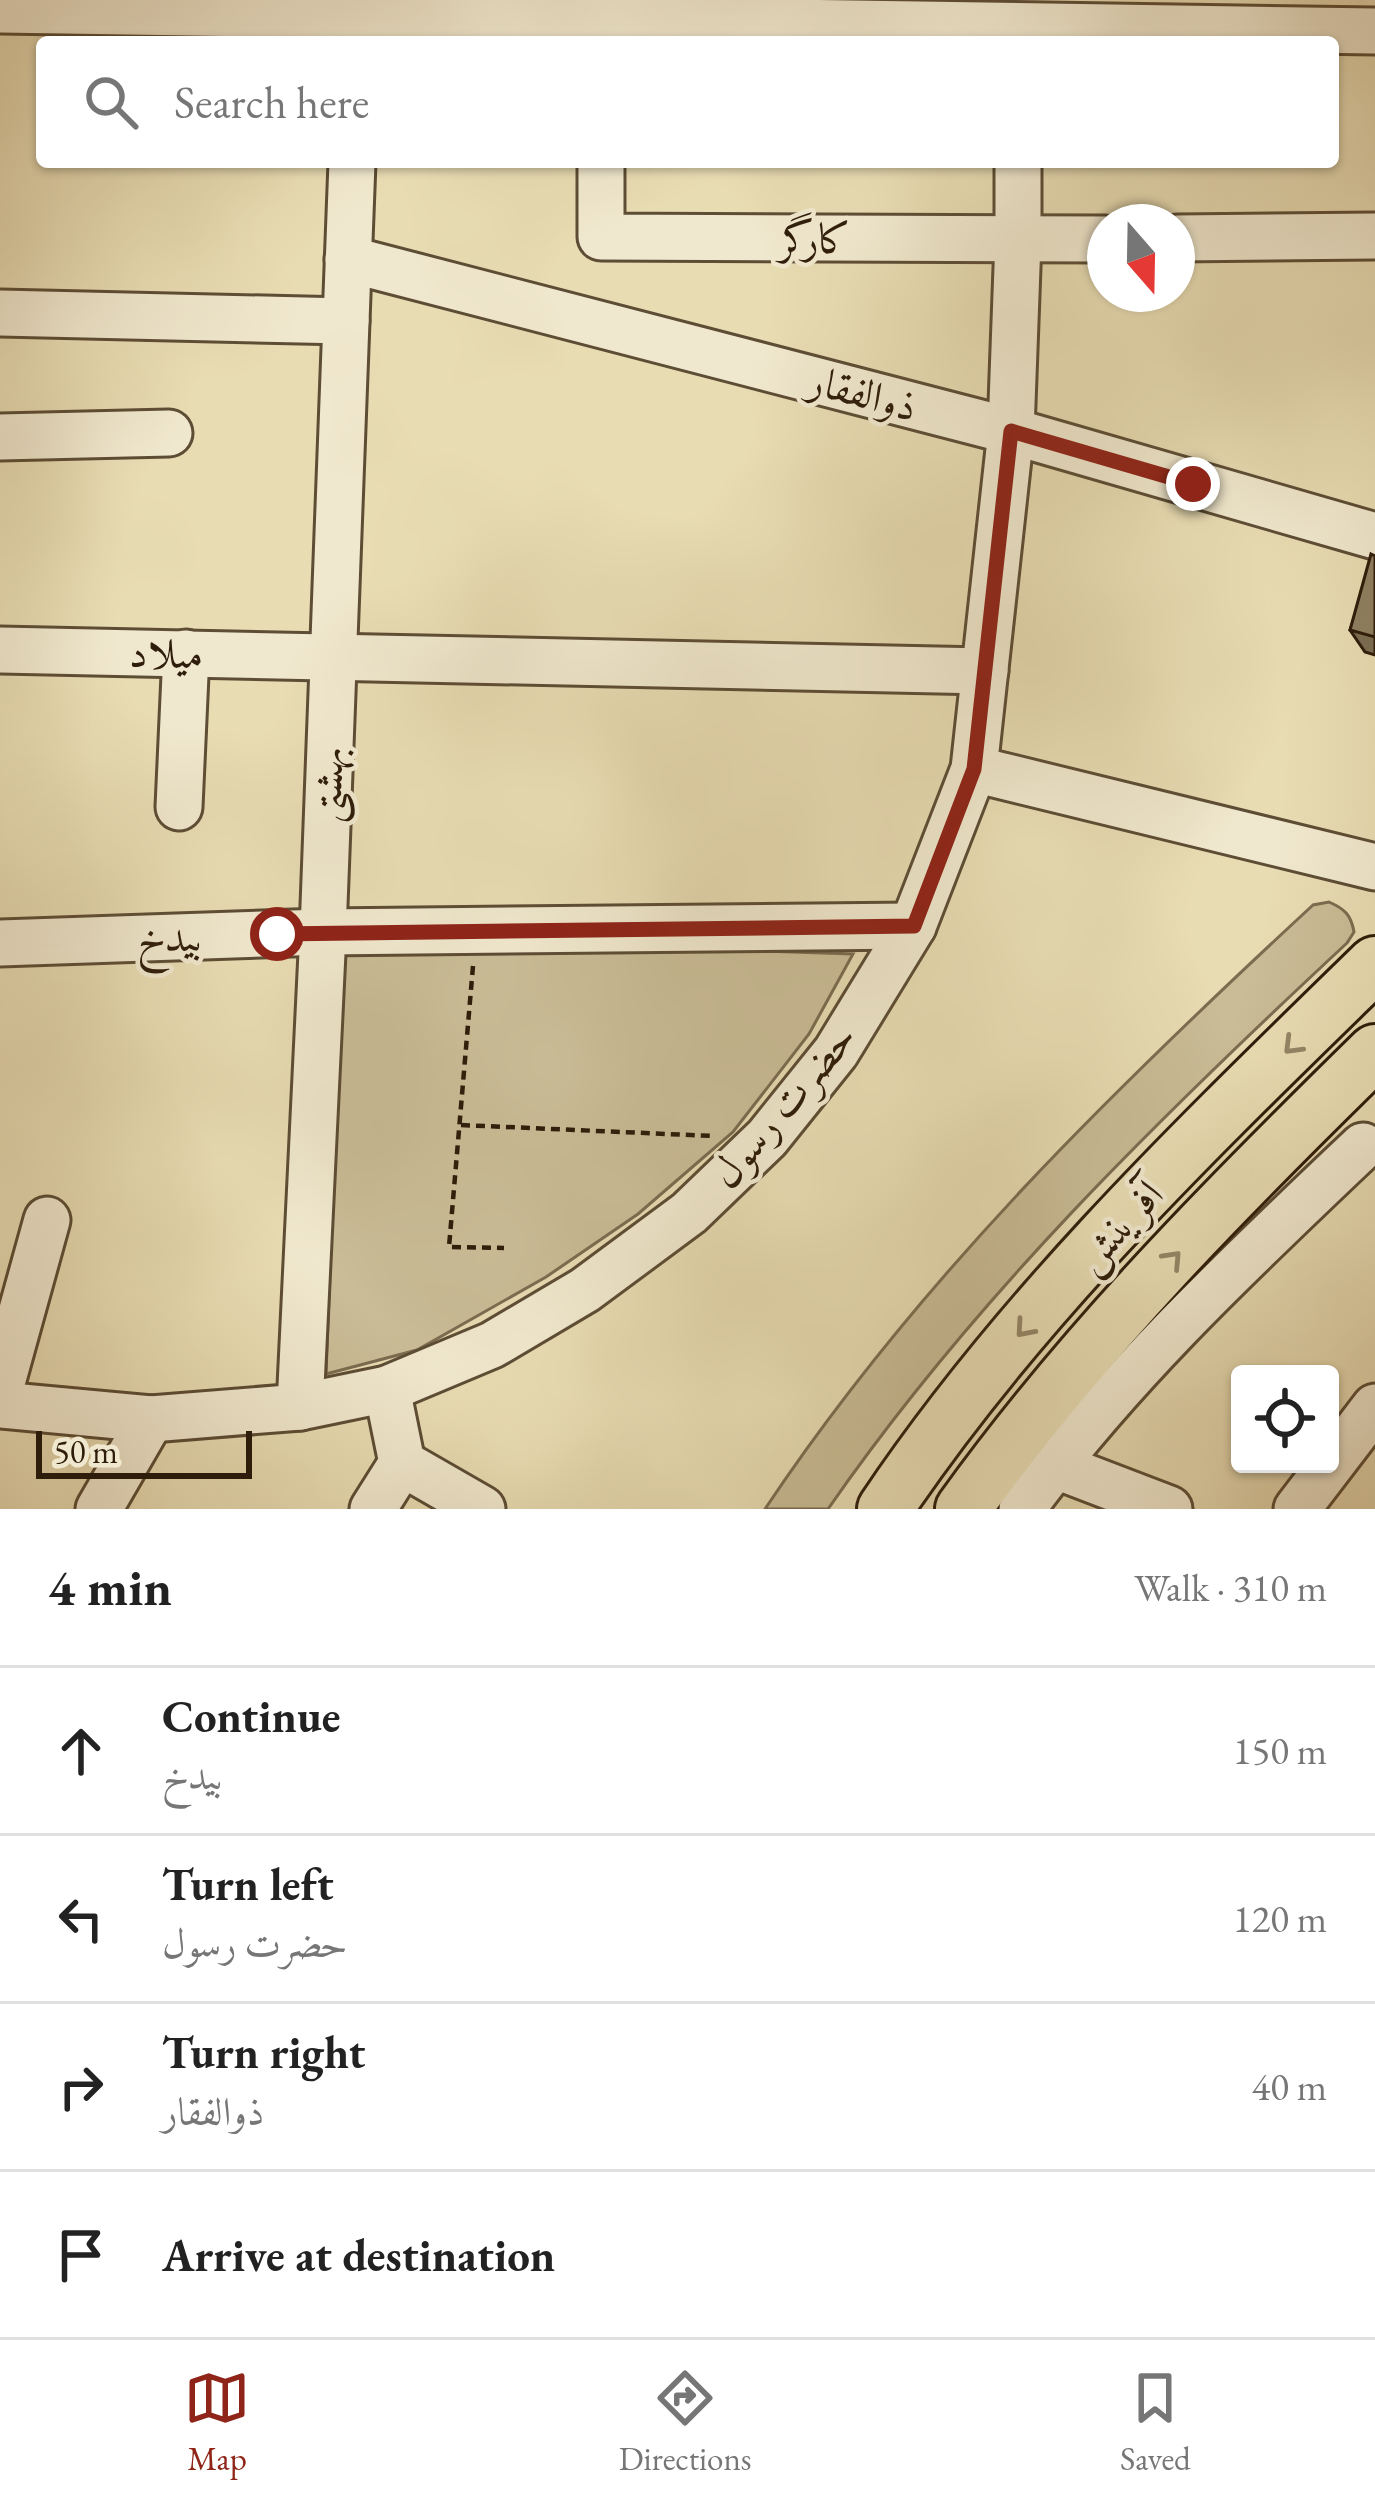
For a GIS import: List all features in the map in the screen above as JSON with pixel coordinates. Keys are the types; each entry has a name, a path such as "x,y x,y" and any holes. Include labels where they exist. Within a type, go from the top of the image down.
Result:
{"main road":[{"name":"آفرینش","path":"885,1509 1010,1345 1120,1220 1375,964"},
{"name":"آفرینش","path":"963,1509 1091,1348 1375,1052"}],"street":[{"path":"0,10 196,6 357,29 687,10 1017,34 1328,15 1375,31"},
{"name":"بهشتی","path":"300,1407 352,168"},
{"name":"کارگر","path":"601,168 601,236 1087,239"},
{"name":"حضرت رسول","path":"0,1405 151,1419 300,1407 387,1389 492,1345 585,1290 689,1213 767,1138 836,1052 914,926 974,769 1011,431 1018,168"},
{"path":"1195,238 1375,236"},
{"name":"ذوالفقار","path":"348,260 1011,431 1375,536"},
{"path":"0,313 346,321"},
{"path":"0,437 169,433"},
{"name":"میلاد","path":"0,650 985,671"},
{"path":"179,807 187,653"},
{"path":"974,769 1375,867"},
{"name":"بیدخ","path":"0,944 322,932 914,926"},
{"path":"1022,1509 1130,1374 1201,1300 1369,1151 1317,1109"},
{"path":"0,1390 47,1220"},
{"path":"373,1509 402,1463 387,1389"},
{"path":"1297,1509 1375,1407"},
{"path":"99,1509 151,1419"},
{"path":"402,1463 482,1509"},
{"path":"1054,1465 1169,1509"}],"path":[{"path":"475,931 449,1246 503,1248"},
{"path":"461,1125 767,1138"}],"shaded area":[{"path":"1329,902 1351,921 1354,932 1347,943 1072,1212 944,1356 828,1509 765,1509 887,1344 1021,1191 1238,975 1313,905"},
{"path":"343,937 853,954 809,1034 733,1132 638,1214 546,1277 417,1350 326,1374"}],"building":[{"path":"1371,554 1375,556 1375,637 1350,630"}],"route":[{"path":"277,934 914,926 974,769 1011,431 1193,484"}]}
